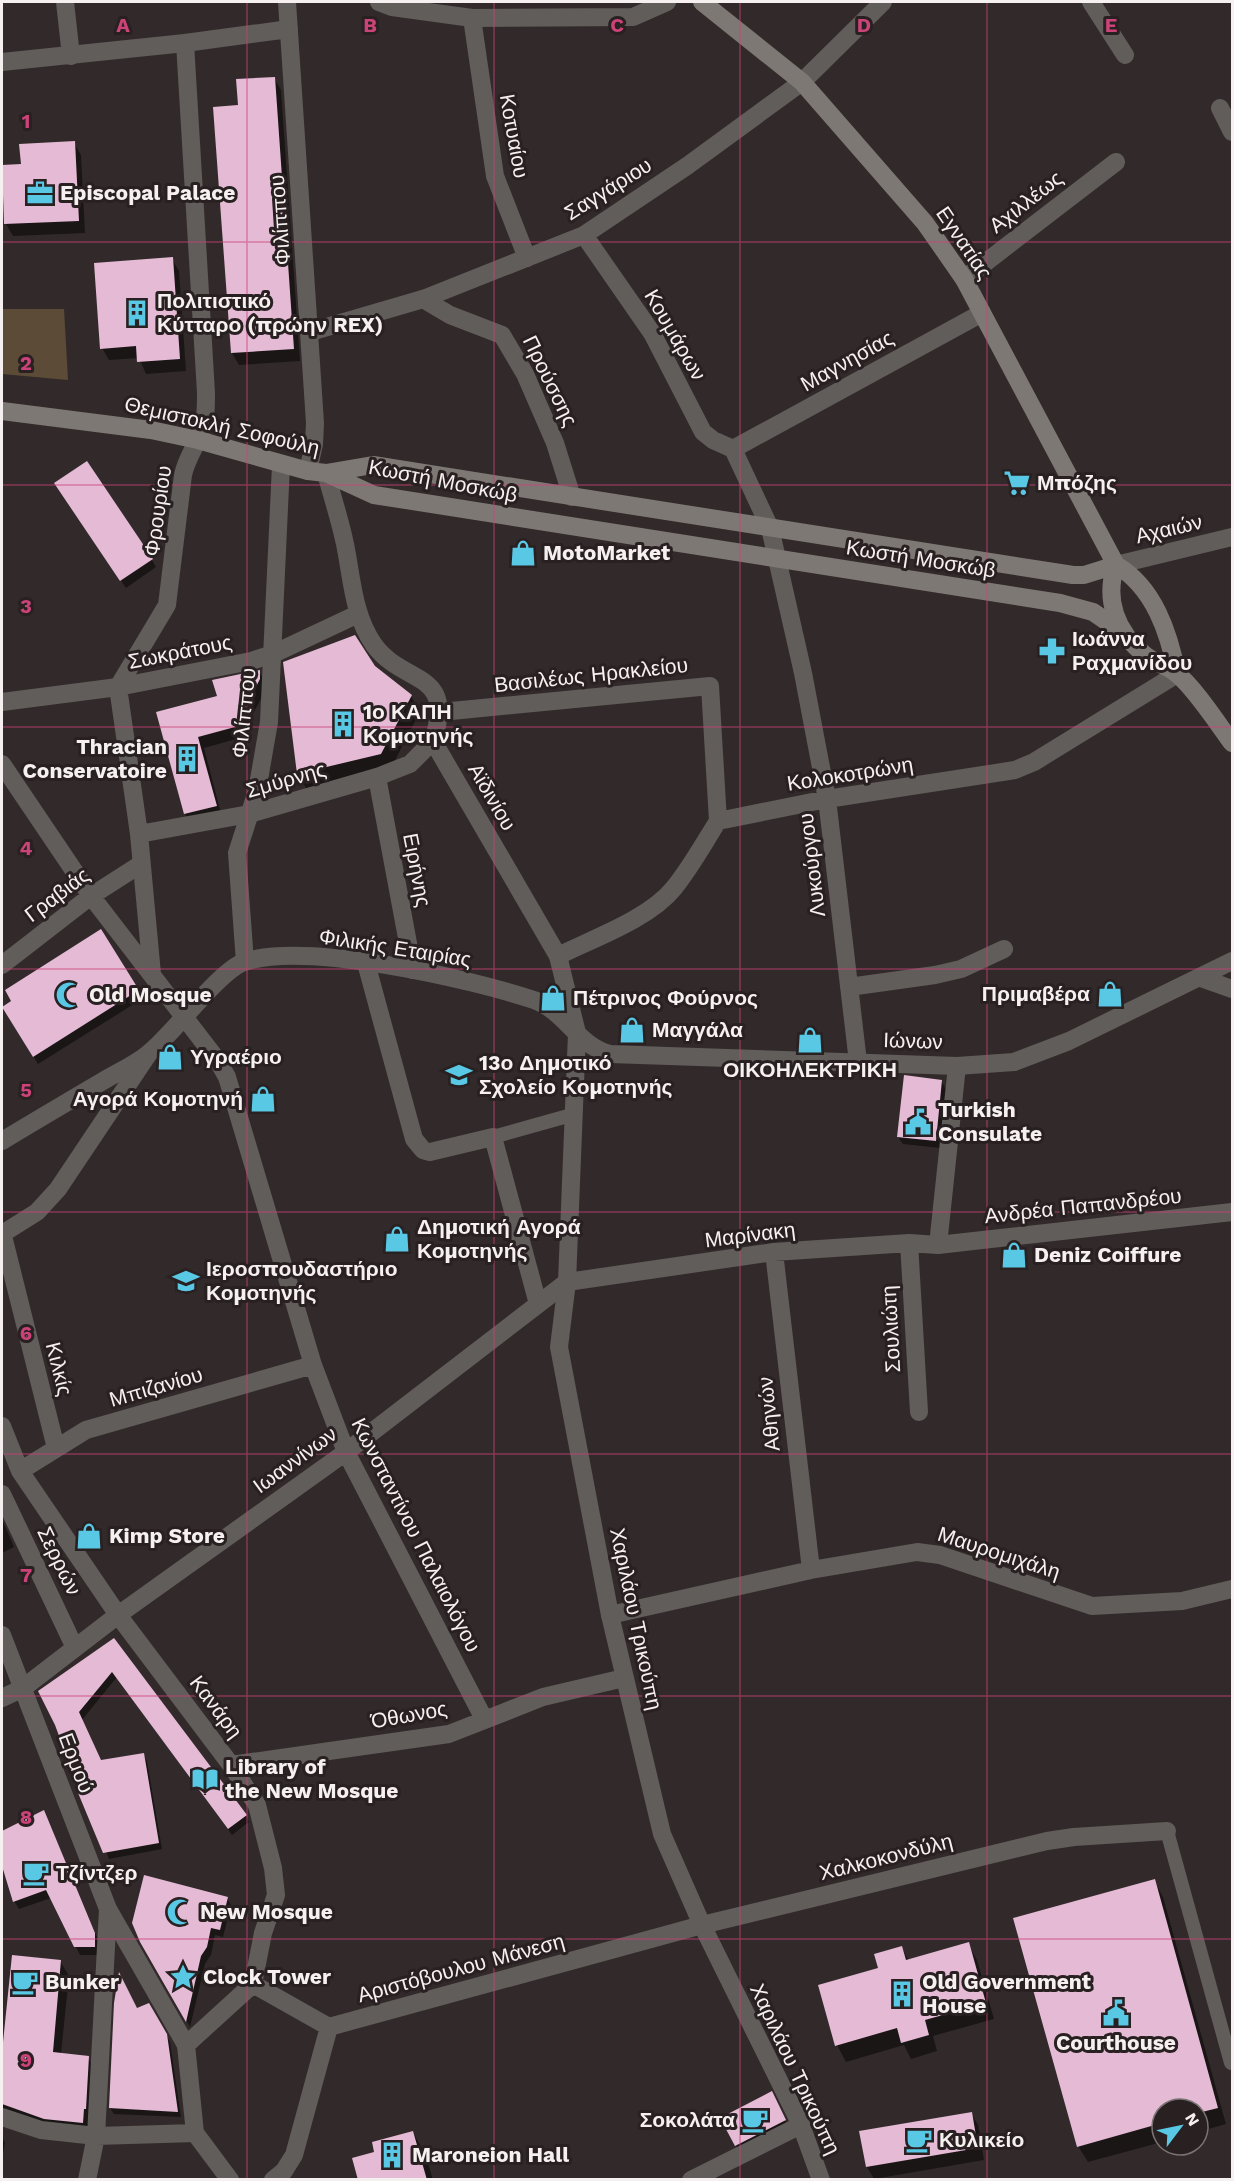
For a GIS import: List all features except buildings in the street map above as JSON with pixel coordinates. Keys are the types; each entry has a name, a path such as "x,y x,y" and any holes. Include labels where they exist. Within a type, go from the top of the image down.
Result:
{"main road":[{"name":"Εγνατίας","path":"702,2 802,82 922,220 964,279 1116,565 1127,571 1152,603 1169,636 1177,674"},
{"name":"Θεμιστοκλή Σοφούλη","path":"2,411 102,422 198,440 281,465 317,472"},
{"name":"Κωστή Μοσκώβ","path":"317,472 373,465 1073,575 1084,575 1116,565"},
{"name":"Κωστή Μοσκώβ","path":"317,472 374,495 1060,603 1093,612 1125,634"},
{"path":"1116,565 1110,583 1110,594 1113,609 1125,634 1146,656 1177,674 1233,743"}],"street":[{"path":"65,2 77,55"},
{"path":"77,2 77,55"},
{"name":"Φιλίππου","path":"287,2 310,332 317,472"},
{"path":"378,2 392,7 472,18 633,17 667,2"},
{"name":"Σαγγάριου","path":"310,332 423,298 584,235 687,166 802,82 883,2"},
{"path":"1091,2 1125,55"},
{"name":"Κοτυαίου","path":"472,18 495,176 527,258"},
{"path":"2,62 185,43 289,29"},
{"name":"Φρουρίου","path":"118,687 167,605 183,475 186,462 204,423 206,393 185,43"},
{"path":"1220,108 1233,132"},
{"name":"Αχιλλέως","path":"964,279 1116,162"},
{"name":"Κουμάρων","path":"584,235 652,333 703,432 712,440 733,449"},
{"name":"Προύσσης","path":"423,298 450,315 502,335 525,375 555,443 572,497"},
{"name":"Μαγνησίας","path":"733,449 982,314"},
{"name":"Λυκούργου","path":"733,449 770,528 803,673 827,799 858,1062"},
{"name":"Φιλίππου","path":"245,962 237,853 261,774 269,722 281,465"},
{"path":"317,472 345,543 357,614 373,644 381,653 428,684 441,712 434,741"},
{"name":"Αχαιών","path":"1116,565 1233,537"},
{"name":"Σωκράτους","path":"2,702 118,687 251,661 273,654 357,614"},
{"name":"Κολοκοτρώνη","path":"718,821 827,799 1015,770 1034,762 1177,674"},
{"name":"Βασιλέως Ηρακλείου","path":"441,712 710,686 718,821"},
{"path":"118,687 139,834 152,974"},
{"name":"Σμύρνης","path":"139,834 249,814 376,777 410,764 434,741"},
{"name":"Αϊδινίου","path":"434,741 558,956 578,1033"},
{"name":"Κωνσταντίνου Παλαιολόγου","path":"2,764 91,896 152,974 227,1077 313,1365 346,1452 484,1719"},
{"name":"Ειρήνης","path":"376,777 413,970"},
{"path":"558,956 621,926 674,889 718,821"},
{"name":"Γραβιάς","path":"2,965 91,896 141,864"},
{"path":"849,987 961,969 1004,949"},
{"name":"Φιλικής Εταιρίας","path":"2,1142 149,1053 229,972 245,962 286,956 327,956 413,970 535,1000 559,1015 578,1033"},
{"name":"Ιώνων","path":"578,1033 591,1046 610,1054 957,1066 1023,1060 1233,961"},
{"path":"366,963 418,1145 430,1152 437,1152 493,1137 538,1304"},
{"path":"1201,978 1233,989"},
{"name":"Χαριλάου Τρικούπη","path":"578,1033 567,1282 560,1347 610,1616 662,1834 702,1925 801,2125 821,2180"},
{"path":"2,1233 37,1212 58,1189 149,1053"},
{"path":"938,1245 957,1066"},
{"name":"Ανδρέα Παπανδρέου","path":"938,1245 1233,1212"},
{"name":"Κιλκίς","path":"2,1233 56,1448"},
{"name":"Μαρίνακη","path":"567,1282 774,1252 909,1243 938,1245"},
{"name":"Σουλιώτη","path":"909,1243 919,1412"},
{"name":"Αθηνών","path":"774,1252 811,1570"},
{"name":"Ιωαννίνων","path":"2,1698 23,1688 118,1615 346,1452 567,1282"},
{"name":"Μπιζανίου","path":"20,1471 86,1430 313,1365"},
{"path":"2,1426 20,1471"},
{"name":"Κανάρη","path":"20,1471 118,1615 231,1765 257,1805 273,1868 276,1895 264,1933 253,1984"},
{"name":"Σερρών","path":"2,1494 75,1648"},
{"name":"Μαυρομιχάλη","path":"610,1616 811,1570 929,1552 1097,1607 1182,1601 1233,1588"},
{"name":"Ερμού","path":"2,1635 108,1908 186,2045"},
{"name":"Όθωνος","path":"231,1765 437,1736 543,1697 624,1678"},
{"name":"Χαλκοκονδύλη","path":"620,1948 702,1925 1047,1841 1167,1831"},
{"name":"Ερμού","path":"87,2180 96,2136 108,1908"},
{"name":"Αριστόβουλου Μάνεση","path":"329,2027 620,1948"},
{"path":"230,2180 195,2133 186,2045 253,1984 329,2027 294,2155 284,2171 273,2180"},
{"path":"2,2117 41,2130 96,2136 195,2133"},
{"path":"691,2180 801,2125"}],"lane":[{"path":"493,1137 575,1114"},
{"path":"1167,1831 1231,2063"}],"shaded area":[{"path":"2,309 64,309 68,380 2,374"}],"place":[{"name":"Episcopal Palace","path":"40,193"},
{"name":"Πολιτιστικό Κύτταρο (πρώην REX)","path":"137,313"},
{"name":"Μπόζης","path":"1017,483"},
{"name":"MotoMarket","path":"523,553"},
{"name":"Ιωάννα Ραχμανίδου","path":"1052,651"},
{"name":"1ο ΚΑΠΗ Κομοτηνής","path":"343,724"},
{"name":"Thracian Conservatoire","path":"187,759"},
{"name":"Πριμαβέρα","path":"1110,994"},
{"name":"Old Mosque","path":"69,995"},
{"name":"Πέτρινος Φούρνος","path":"553,998"},
{"name":"Μαγγάλα","path":"632,1030"},
{"name":"ΟΙΚΟΗΛΕΚΤΡΙΚΗ","path":"810,1040"},
{"name":"Υγραέριο","path":"170,1057"},
{"name":"13ο Δημοτικό Σχολείο Κομοτηνής","path":"459,1075"},
{"name":"Αγορά Κομοτηνή","path":"263,1099"},
{"name":"Turkish Consulate","path":"918,1122"},
{"name":"Δημοτική Αγορά Κομοτηνής","path":"397,1239"},
{"name":"Deniz Coiffure","path":"1014,1255"},
{"name":"Ιεροσπουδαστήριο Κομοτηνής","path":"186,1281"},
{"name":"Kimp Store","path":"89,1536"},
{"name":"Library of the New Mosque","path":"205,1779"},
{"name":"Τζίντζερ","path":"36,1873"},
{"name":"New Mosque","path":"180,1912"},
{"name":"Clock Tower","path":"183,1977"},
{"name":"Bunker","path":"25,1982"},
{"name":"Old Government House","path":"902,1994"},
{"name":"Courthouse","path":"1116,2013"},
{"name":"Σοκολάτα","path":"755,2120"},
{"name":"Κυλικείο","path":"919,2140"},
{"name":"Maroneion Hall","path":"392,2155"}]}
